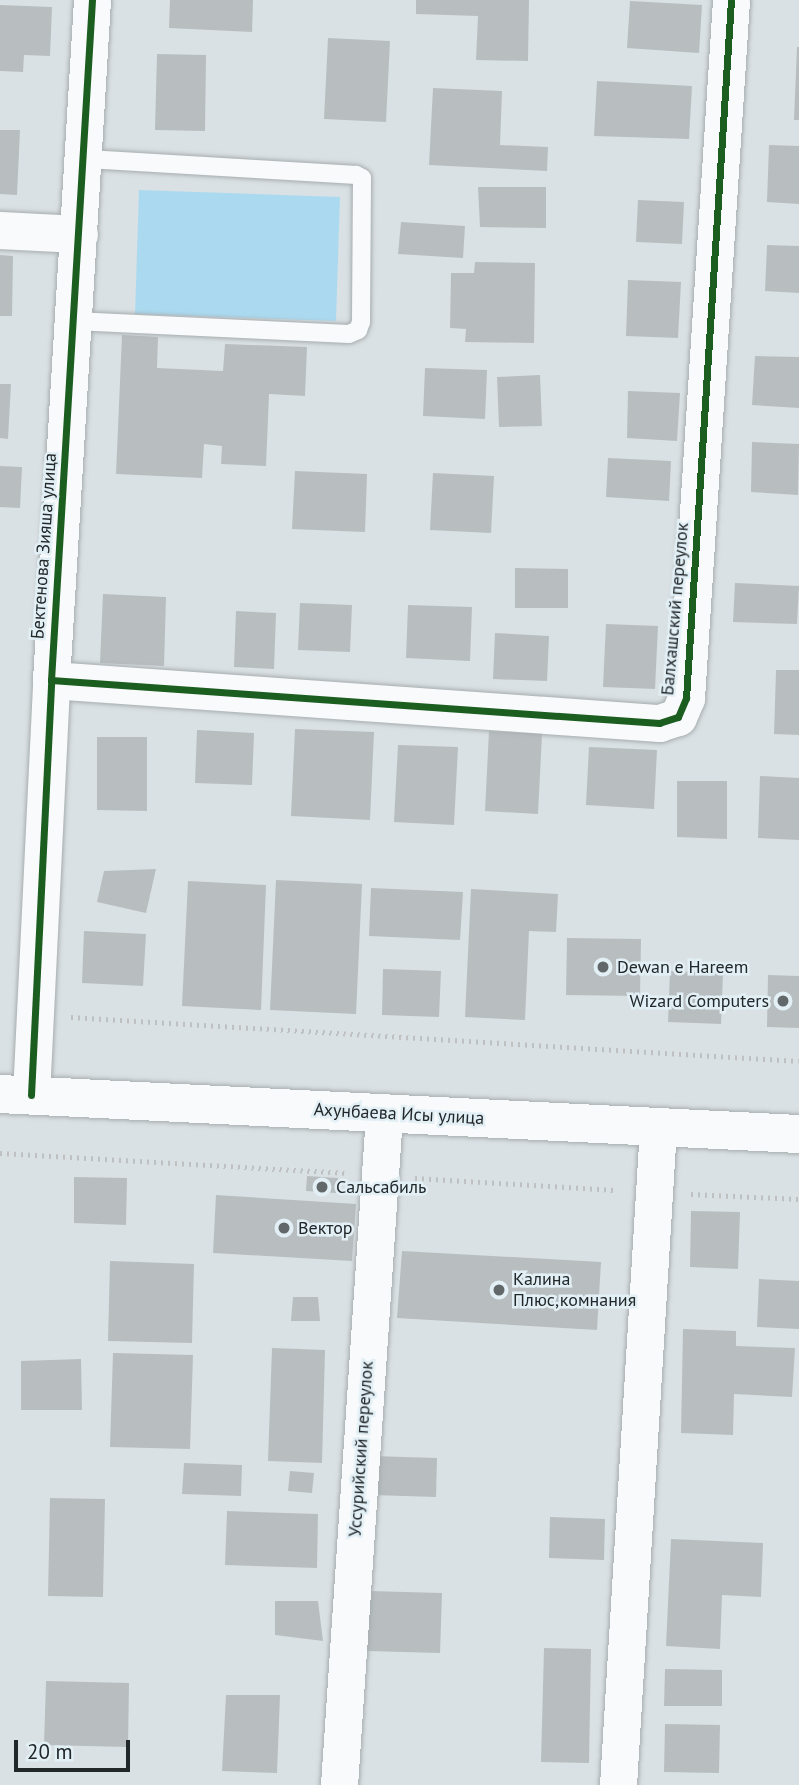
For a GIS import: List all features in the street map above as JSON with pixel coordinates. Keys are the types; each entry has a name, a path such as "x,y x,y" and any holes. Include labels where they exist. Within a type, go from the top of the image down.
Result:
{"main road":[{"name":"Ахунбаева Исы улица","path":"15,1094 799,1135"}],"street":[{"name":"Бектенова Зияша улица","path":"15,1094 35,1013 51,680 92,0"},
{"name":"Балхашский переулок","path":"51,680 659,723 678,718 686,698 732,0"},
{"path":"0,230 79,234"},
{"name":"Уссурийский переулок","path":"339,1785 384,1114"},
{"path":"618,1785 658,1128"}],"lane":[{"path":"74,321 349,334 358,330 361,322 362,178 356,174 83,159"}],"path":[{"path":"35,1013 799,1061"}],"shaded area":[{"path":"139,190 340,197 336,321 135,314"}],"building":[{"path":"170,0 253,0 252,32 169,28"},
{"path":"416,0 529,0 528,61 476,60 478,16 416,14"},
{"path":"630,1 702,5 699,53 627,48"},
{"path":"0,5 52,7 50,56 24,55 23,72 0,71"},
{"path":"328,38 390,41 386,122 324,119"},
{"path":"797,47 799,120 794,120"},
{"path":"157,54 206,55 205,131 155,130"},
{"path":"597,81 692,86 689,139 594,136"},
{"path":"433,88 502,91 500,145 548,147 547,171 429,165"},
{"path":"0,130 20,130 17,195 0,194"},
{"path":"769,145 799,146 799,204 767,202"},
{"path":"478,187 546,187 546,228 480,227"},
{"path":"638,200 684,202 682,244 636,242"},
{"path":"401,222 465,226 463,258 398,254"},
{"path":"767,245 799,246 799,293 765,291"},
{"path":"0,255 13,256 12,316 0,316"},
{"path":"475,262 535,263 534,343 465,342 466,329 450,328 451,273 474,273"},
{"path":"628,280 681,282 678,338 626,336"},
{"path":"122,335 158,337 157,368 223,371 225,344 307,347 305,396 269,394 266,466 221,464 222,446 204,444 202,478 116,474"},
{"path":"755,356 799,357 799,408 752,405"},
{"path":"425,368 487,370 485,419 423,416"},
{"path":"540,375 542,426 499,427 497,377"},
{"path":"0,384 11,384 8,439 0,438"},
{"path":"628,391 680,393 677,441 627,438"},
{"path":"752,442 799,444 798,495 751,492"},
{"path":"608,458 671,461 669,501 606,497"},
{"path":"0,466 22,467 20,508 0,507"},
{"path":"295,471 367,474 365,532 292,529"},
{"path":"433,473 494,476 491,533 430,530"},
{"path":"515,568 568,569 568,608 515,608"},
{"path":"735,583 799,586 797,624 733,622"},
{"path":"103,594 166,597 164,666 100,663"},
{"path":"300,603 352,605 350,652 298,650"},
{"path":"408,605 472,607 470,661 406,658"},
{"path":"236,611 276,613 274,669 234,667"},
{"path":"606,624 658,626 655,689 603,687"},
{"path":"495,633 549,636 547,681 493,679"},
{"path":"776,670 799,670 799,735 774,734"},
{"path":"295,729 374,732 370,820 291,816"},
{"path":"197,730 254,733 252,785 195,783"},
{"path":"489,731 542,734 538,814 485,811"},
{"path":"97,737 147,737 147,811 97,810"},
{"path":"398,745 458,747 454,825 394,822"},
{"path":"589,747 657,750 654,809 586,805"},
{"path":"760,776 799,778 799,840 758,838"},
{"path":"677,781 727,781 727,839 677,837"},
{"path":"156,869 146,913 97,902 104,871"},
{"path":"276,880 362,884 356,1014 270,1010"},
{"path":"188,881 266,885 261,1010 182,1006"},
{"path":"371,888 463,892 460,940 369,936"},
{"path":"471,889 558,894 556,932 529,931 525,1020 465,1017"},
{"path":"84,931 146,934 143,986 82,983"},
{"name":"Dewan e Hareem","path":"567,938 641,939 640,996 566,995"},
{"path":"383,969 441,971 439,1017 382,1015"},
{"path":"670,971 723,973 721,1024 668,1022"},
{"name":"Wizard Computers","path":"768,975 799,976 799,1028 767,1027"},
{"name":"Сальсабиль","path":"307,1176 338,1178 336,1193 306,1191"},
{"path":"74,1177 127,1178 126,1225 74,1223"},
{"name":"Вектор","path":"216,1195 356,1204 352,1261 213,1253"},
{"path":"691,1211 740,1212 738,1269 690,1267"},
{"name":"Калина Плюс,комнания","path":"402,1251 601,1262 597,1330 397,1318"},
{"path":"110,1261 194,1264 192,1343 108,1341"},
{"path":"759,1279 799,1281 799,1329 757,1327"},
{"path":"293,1297 318,1297 320,1321 291,1321"},
{"path":"683,1329 736,1331 736,1346 795,1348 792,1397 734,1394 733,1435 681,1433"},
{"path":"272,1348 325,1350 322,1463 268,1461"},
{"path":"113,1353 193,1355 190,1449 110,1447"},
{"path":"81,1359 82,1410 21,1410 21,1361"},
{"path":"373,1456 437,1458 436,1497 372,1495"},
{"path":"184,1463 242,1465 241,1496 182,1494"},
{"path":"290,1471 314,1473 312,1493 288,1491"},
{"path":"50,1498 105,1499 103,1597 48,1596"},
{"path":"227,1511 318,1514 317,1568 225,1565"},
{"path":"550,1517 605,1519 604,1560 549,1558"},
{"path":"671,1539 763,1543 761,1597 722,1595 720,1649 666,1646"},
{"path":"369,1591 442,1593 440,1653 367,1651"},
{"path":"275,1601 318,1601 323,1641 275,1635"},
{"path":"544,1648 591,1649 589,1763 541,1762"},
{"path":"665,1669 722,1670 722,1706 664,1706"},
{"path":"46,1681 129,1683 128,1747 44,1745"},
{"path":"226,1695 280,1695 277,1773 222,1771"},
{"path":"665,1724 720,1725 719,1773 664,1772"}],"cycle path":[{"path":"31,1095 51,680 92,0"},
{"path":"51,680 659,723 678,717 686,698 731,0"}],"place":[{"name":"Dewan e Hareem","path":"603,967"},
{"name":"Wizard Computers","path":"783,1001"},
{"name":"Сальсабиль","path":"322,1187"},
{"name":"Вектор","path":"284,1228"},
{"name":"Калина Плюс,комнания","path":"499,1290"}]}
